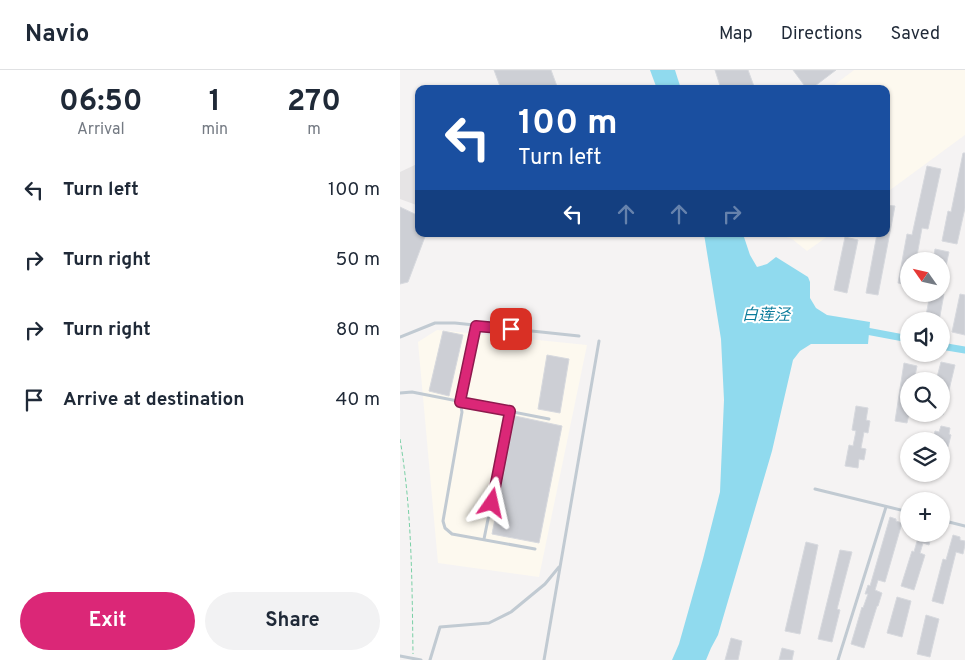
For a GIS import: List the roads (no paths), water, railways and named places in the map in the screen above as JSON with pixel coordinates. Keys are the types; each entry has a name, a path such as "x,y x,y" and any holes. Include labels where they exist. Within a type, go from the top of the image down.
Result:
{"lane":[{"path":"400,337 435,323 579,336"},
{"path":"476,326 460,402 462,412 443,521 445,528 452,534 535,548"},
{"path":"544,660 599,341"},
{"path":"400,393 412,392 549,419"},
{"path":"484,540 510,411"},
{"path":"816,489 900,510"},
{"path":"838,660 886,507"},
{"path":"950,522 965,526"},
{"path":"430,660 440,627 489,623 511,612 545,584 560,566"},
{"path":"400,656 421,660"}],"water":[{"path":"650,70 675,70 680,85 656,85"},
{"name":"白莲泾","path":"704,237 744,237 750,255 757,267 767,264 776,257 808,277 810,282 810,298 816,308 827,315 870,322 868,344 811,344 800,351 793,360 772,451 718,635 706,660 672,660 679,644 720,492 724,400 721,339"}],"waterway":[{"path":"861,330 900,337"},
{"path":"950,348 965,350"}]}
